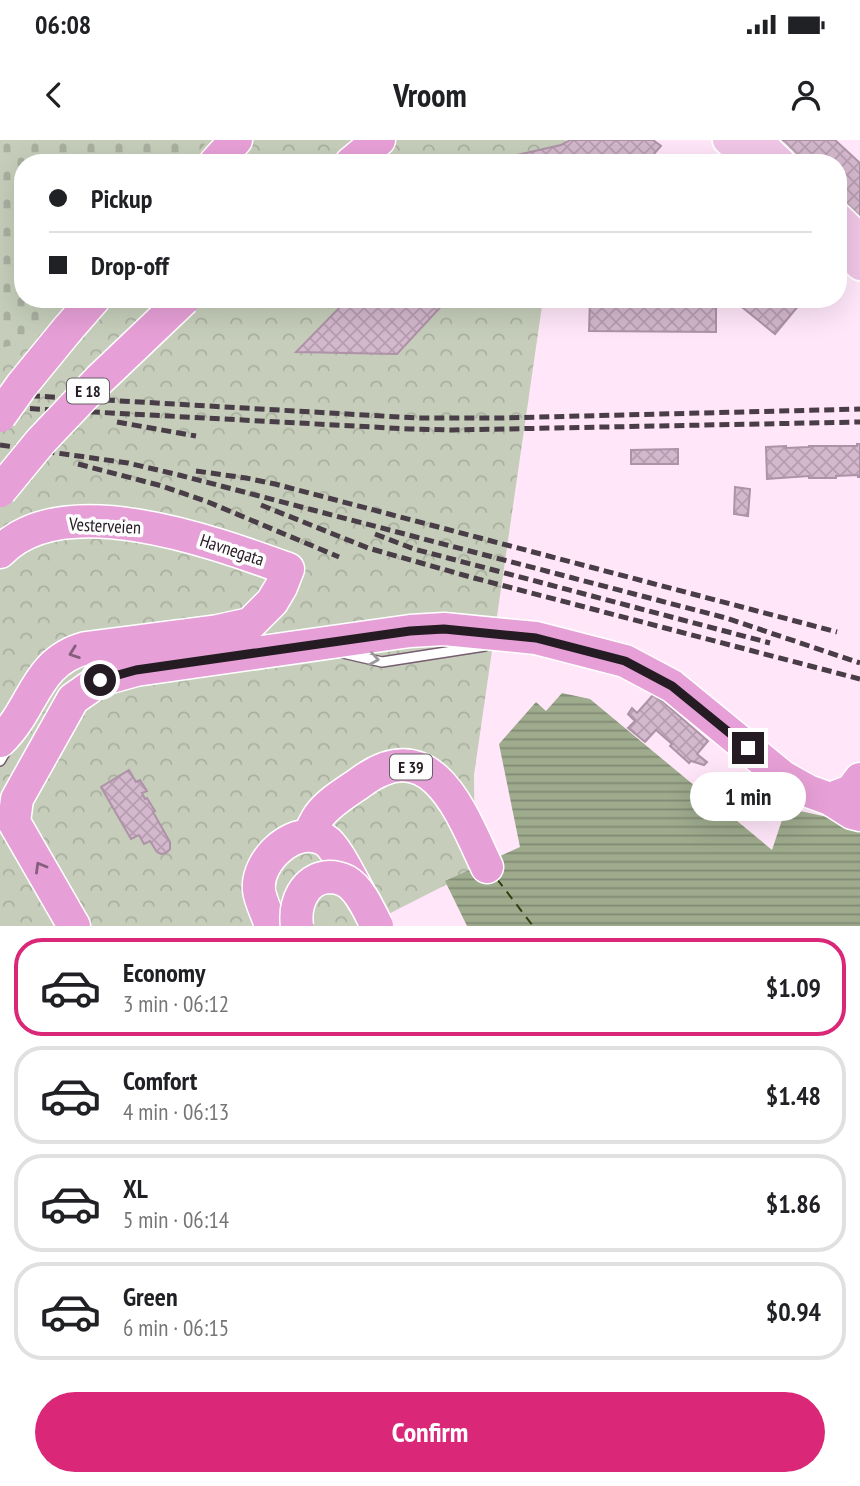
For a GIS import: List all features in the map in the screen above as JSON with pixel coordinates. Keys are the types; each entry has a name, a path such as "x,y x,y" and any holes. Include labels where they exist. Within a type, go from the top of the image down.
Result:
{"highway":[{"path":"223,154 236,140"},
{"path":"362,154 379,140"},
{"path":"0,416 22,385 86,308"},
{"name":"E 18","path":"0,491 41,441 100,379 175,308"},
{"name":"Vesterveien","path":"0,552 12,542 39,528 75,522 132,525 176,533"},
{"name":"Havnegata","path":"6,735 41,680 62,657 86,649 250,624 272,603 288,569 223,545 176,533"},
{"path":"74,926 14,822 17,799 73,699 100,680 136,670 410,631 444,629 536,638 625,661 672,686 783,777 808,791 850,798"},
{"name":"E 39","path":"309,835 325,809 371,774 392,765 410,767 433,775 442,785 465,821 488,867"},
{"path":"271,926 259,891 261,872 269,856 288,841 309,835 326,840 336,852 377,926"},
{"path":"297,926 298,902 305,888 325,877 338,877 356,889 377,926"}],"main road":[{"path":"727,140 742,154"},
{"path":"758,140 773,154"},
{"path":"847,226 860,238"},
{"path":"847,254 860,266"}],"lane":[{"path":"0,761 10,743 6,735"}],"green space":[{"path":"0,140 566,140 564,154 14,154 14,308 542,308 474,775 475,870 365,926 0,926"},
{"path":"0,140 209,140 196,154 14,154 14,308 59,308 27,345 0,348"}],"shaded area":[{"path":"562,693 590,699 772,850 786,808 860,824 860,926 467,926 445,881 520,847 499,744 536,702 546,711"}],"building":[{"path":"570,140 653,140 661,146 654,154 521,154 561,145"},
{"path":"769,140 835,140 860,163 860,226 847,214 847,154 784,154"},
{"path":"339,308 440,308 397,354 296,352"},
{"path":"590,308 716,308 716,332 589,331"},
{"path":"743,308 797,308 775,334"},
{"path":"860,444 860,477 767,479 766,447"},
{"path":"678,449 678,464 631,464 631,450"},
{"path":"735,487 750,489 748,516 734,514"},
{"path":"654,694 708,741 697,754 707,762 704,765 691,761 689,763 656,730 645,742 628,728 635,721 628,714 632,708 637,713"},
{"path":"129,770 136,782 140,780 147,791 142,793 155,811 153,812 170,842 170,849 166,853 157,852 150,841 144,844 139,835 131,839 101,787"}],"ferry route":[{"path":"497,879 533,926"}],"railway":[{"path":"0,394 417,418 860,409"},
{"path":"0,407 453,430 860,422"},
{"path":"117,422 196,436"},
{"path":"0,445 128,463 179,475 726,618 860,663"},
{"path":"78,464 162,486 208,502 339,557"},
{"path":"196,471 275,484 837,632"},
{"path":"261,505 368,548 860,679"},
{"path":"375,534 414,549 770,643"}],"route":[{"path":"100,680 136,670 410,631 444,629 536,638 625,661 672,686 748,748"}]}
